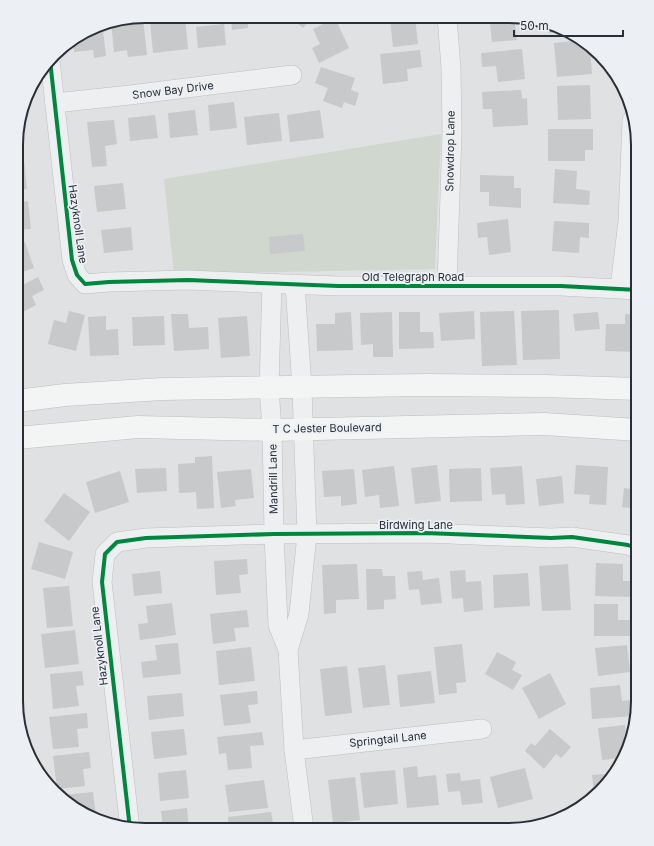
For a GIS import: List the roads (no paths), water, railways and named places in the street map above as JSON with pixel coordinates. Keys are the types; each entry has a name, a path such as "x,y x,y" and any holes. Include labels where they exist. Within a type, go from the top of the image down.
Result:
{"main road":[{"path":"23,400 155,390 269,387 302,388 434,385 631,389"},
{"name":"T C Jester Boulevard","path":"23,437 138,427 272,430 544,424 631,430"}],"street":[{"name":"Snowdrop Lane","path":"447,23 451,68 452,133 447,285"},
{"name":"Hazyknoll Lane","path":"51,67 72,260 77,275 85,284 188,280"},
{"name":"Snow Bay Drive","path":"55,103 292,75"},
{"path":"629,289 628,221 631,145"},
{"name":"Old Telegraph Road","path":"188,280 338,286 561,286 629,289"},
{"name":"Mandrill Lane","path":"272,284 269,387 272,430 278,625 288,650 294,750 303,823"},
{"name":"Mandrill Lane","path":"288,650 299,614 307,534 304,429 295,284"},
{"name":"Birdwing Lane","path":"192,537 274,534 425,533 551,538 572,537 631,546"},
{"name":"Hazyknoll Lane","path":"129,822 103,599 102,582 105,554 116,542 146,538 192,537"},
{"name":"Springtail Lane","path":"294,750 482,728"}]}
